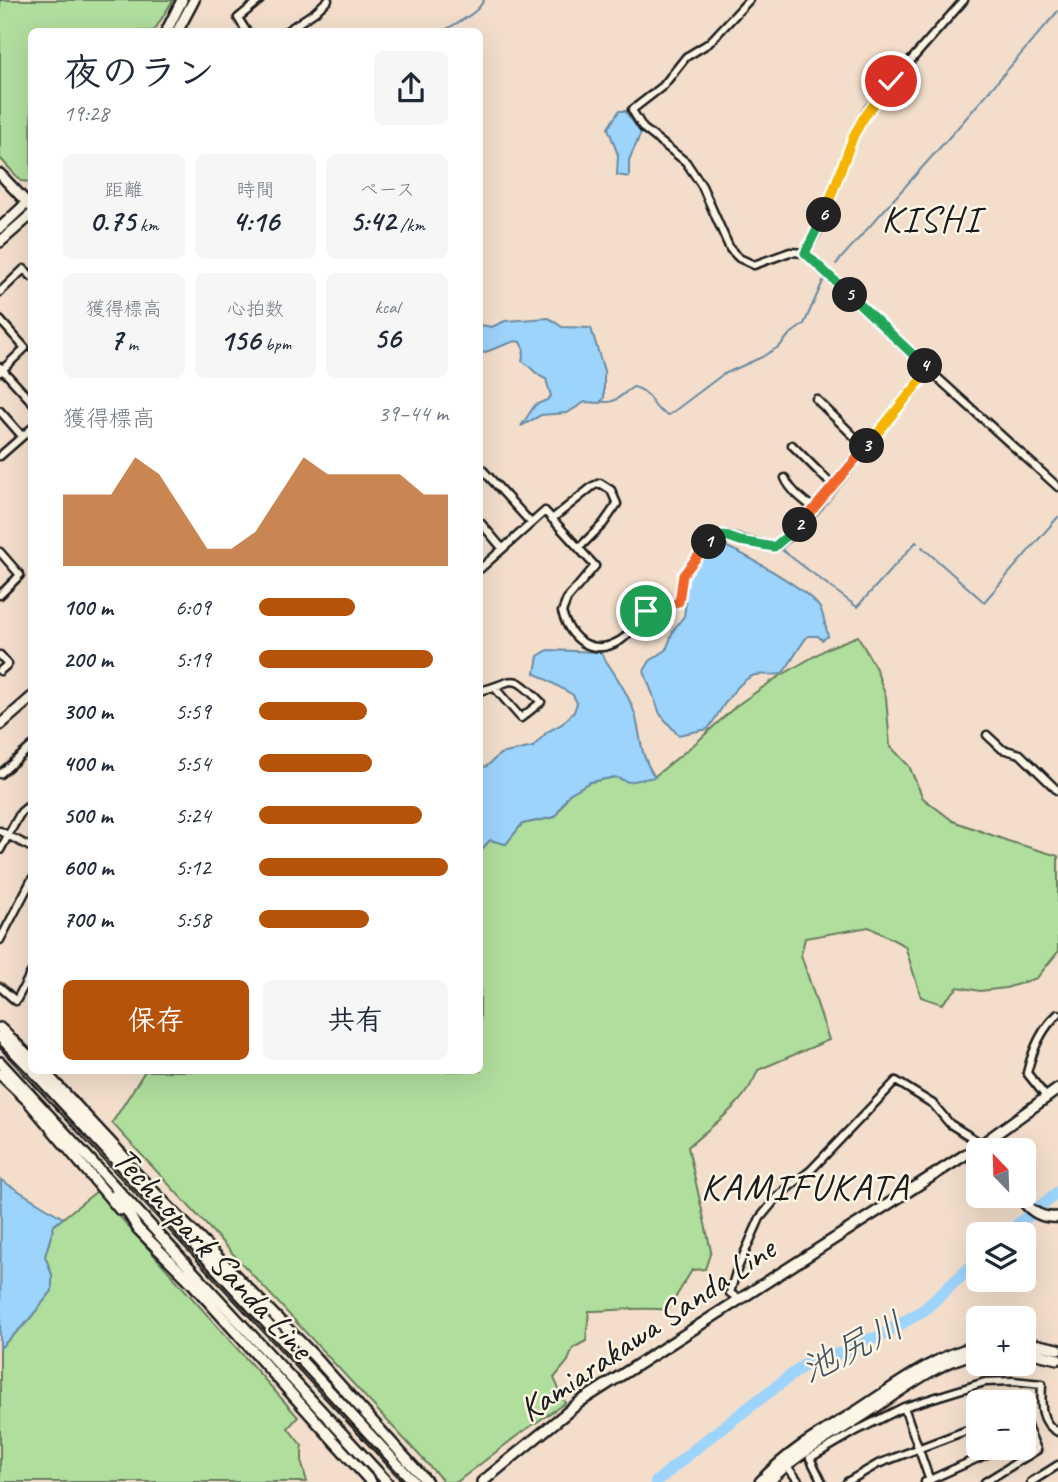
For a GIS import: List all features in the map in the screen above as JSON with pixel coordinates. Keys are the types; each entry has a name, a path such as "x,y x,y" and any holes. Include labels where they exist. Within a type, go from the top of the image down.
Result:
{"main road":[{"path":"168,28 182,0"},
{"path":"179,28 194,0"},
{"path":"0,173 28,201"},
{"path":"0,228 28,205"},
{"path":"0,242 28,218"},
{"path":"0,725 28,700"},
{"path":"0,1028 28,1055"},
{"name":"Technopark Sanda Line","path":"0,1037 28,1066"},
{"name":"Technopark Sanda Line","path":"0,1062 387,1482"},
{"path":"0,1074 28,1101 138,1229 190,1281 371,1482"},
{"name":"Technopark Sanda Line","path":"36,1074 414,1482"},
{"path":"47,1074 113,1143 139,1175"},
{"name":"Kamiarakawa Sanda Line","path":"996,1138 1058,1089"},
{"path":"68,1108 139,1175 314,1356 427,1482"},
{"name":"Kamiarakawa Sanda Line","path":"482,1482 581,1401 739,1298 966,1159"},
{"path":"114,1187 120,1203 138,1229"},
{"path":"1028,1208 1037,1215 1058,1217"},
{"path":"1036,1344 1058,1349"},
{"path":"760,1482 788,1455 922,1368 966,1349"},
{"path":"1036,1354 1058,1359"},
{"path":"769,1482 788,1466 922,1378 966,1355"}],"street":[{"path":"244,28 238,19 260,0"},
{"path":"291,28 328,0"},
{"path":"749,0 709,43 686,57 663,86 632,110 643,128 685,162 702,186 730,249 739,258 754,265 790,252 805,253 1058,487"},
{"path":"805,253 820,227 854,135 869,108 964,0"},
{"path":"0,292 24,269 28,273"},
{"path":"0,320 25,348 1,370 28,398"},
{"path":"483,566 545,511 596,566 567,599 562,612 569,631 586,645 602,646 621,640 646,611 679,602 683,575 715,537 723,535 774,547 789,537 816,509 929,370"},
{"path":"816,399 866,448"},
{"path":"0,411 22,436"},
{"path":"0,456 28,431"},
{"path":"792,445 802,452 834,487"},
{"path":"483,470 531,523"},
{"path":"785,478 808,504 816,509"},
{"path":"552,519 593,486 600,483 611,490 617,503 603,524 579,548"},
{"path":"483,526 502,548"},
{"path":"0,552 20,575 0,595"},
{"path":"0,655 8,664 0,671"},
{"path":"483,690 507,680 518,681 541,702 521,718 494,687"},
{"path":"987,735 1002,748 1020,754 1058,791"},
{"path":"0,774 28,750"},
{"path":"0,850 21,812 28,806"},
{"path":"0,831 28,846"},
{"path":"0,940 28,887"},
{"path":"0,987 16,1001 28,978"},
{"path":"1047,1098 1027,1073 1029,1062 1048,1024 1058,1014"},
{"path":"739,1298 730,1293 736,1272 760,1218 779,1195 811,1170 896,1081 933,1104 950,1124 971,1138"},
{"path":"822,1482 810,1458 904,1407 985,1382 1042,1384 1042,1414 1051,1429 1058,1433"},
{"path":"904,1407 920,1447 928,1481 974,1460"},
{"path":"847,1482 878,1464 966,1430"},
{"path":"985,1482 1021,1460"},
{"path":"1031,1482 1058,1465"},
{"path":"788,1466 799,1482"}],"green space":[{"path":"0,0 173,0 156,28 28,28 28,182 21,181 0,158"},
{"path":"858,636 876,669 886,697 890,746 909,766 923,798 953,821 1058,856 1058,952 1037,978 1006,988 980,991 958,987 942,1004 921,997 905,946 869,927 805,938 801,955 829,1040 758,1070 737,1103 688,1147 711,1251 705,1269 692,1270 668,1310 589,1311 586,1341 573,1348 568,1361 554,1378 565,1403 457,1482 444,1482 112,1123 143,1074 483,1074 483,848 490,840 506,844 522,824 555,817 569,794 590,782 615,777 655,776 736,706 775,679 830,647"},
{"path":"97,1191 298,1417 288,1428 302,1446 302,1464 307,1482 0,1482 0,1348 27,1322 52,1291 52,1275 45,1256 54,1225"}],"water":[{"path":"619,111 625,111 641,133 629,160 629,177 617,175 618,155 608,128"},
{"path":"549,318 562,327 591,328 604,371 604,398 600,403 585,402 567,413 541,415 521,426 535,405 551,396 546,379 522,361 524,350 520,342 515,341 483,353 483,326 492,327 505,321"},
{"path":"716,543 756,562 804,592 821,610 828,636 822,640 818,636 808,636 782,673 755,675 741,683 708,729 678,735 660,714 644,671 650,661 666,650 674,629 684,616 686,602 681,598 686,577"},
{"path":"548,650 600,652 632,706 643,754 655,777 628,782 615,777 590,782 569,794 555,817 522,824 506,844 490,840 483,848 483,767 500,754 533,747 547,732 562,724 574,712 577,703 573,695 535,673 538,656"},
{"path":"1,1180 63,1218 54,1225 45,1256 52,1275 52,1291 27,1322 0,1348"}],"waterway":[{"path":"450,28 471,15 484,0"},
{"path":"836,264 1058,11"},
{"path":"601,401 610,402 633,387 645,392 658,409 669,415 722,375 780,346 804,324 824,279"},
{"path":"922,547 984,602 1058,517"},
{"path":"726,546 729,542"},
{"path":"785,545 782,550 857,607 917,543"},
{"name":"池尻川","path":"1021,1222 1058,1192"},
{"name":"池尻川","path":"656,1482 811,1360 847,1352 861,1341 877,1338 924,1310 966,1271"}],"railway":[{"path":"0,1048 403,1482"}],"district":[{"name":"KISHI","path":"931,218"},
{"name":"KAMIFUKATA","path":"805,1186"}],"route":[{"path":"646,611 679,602 683,575 715,537 723,535 774,547 789,537 816,509 929,370 805,253 820,227 854,135 869,108 891,81"}]}
